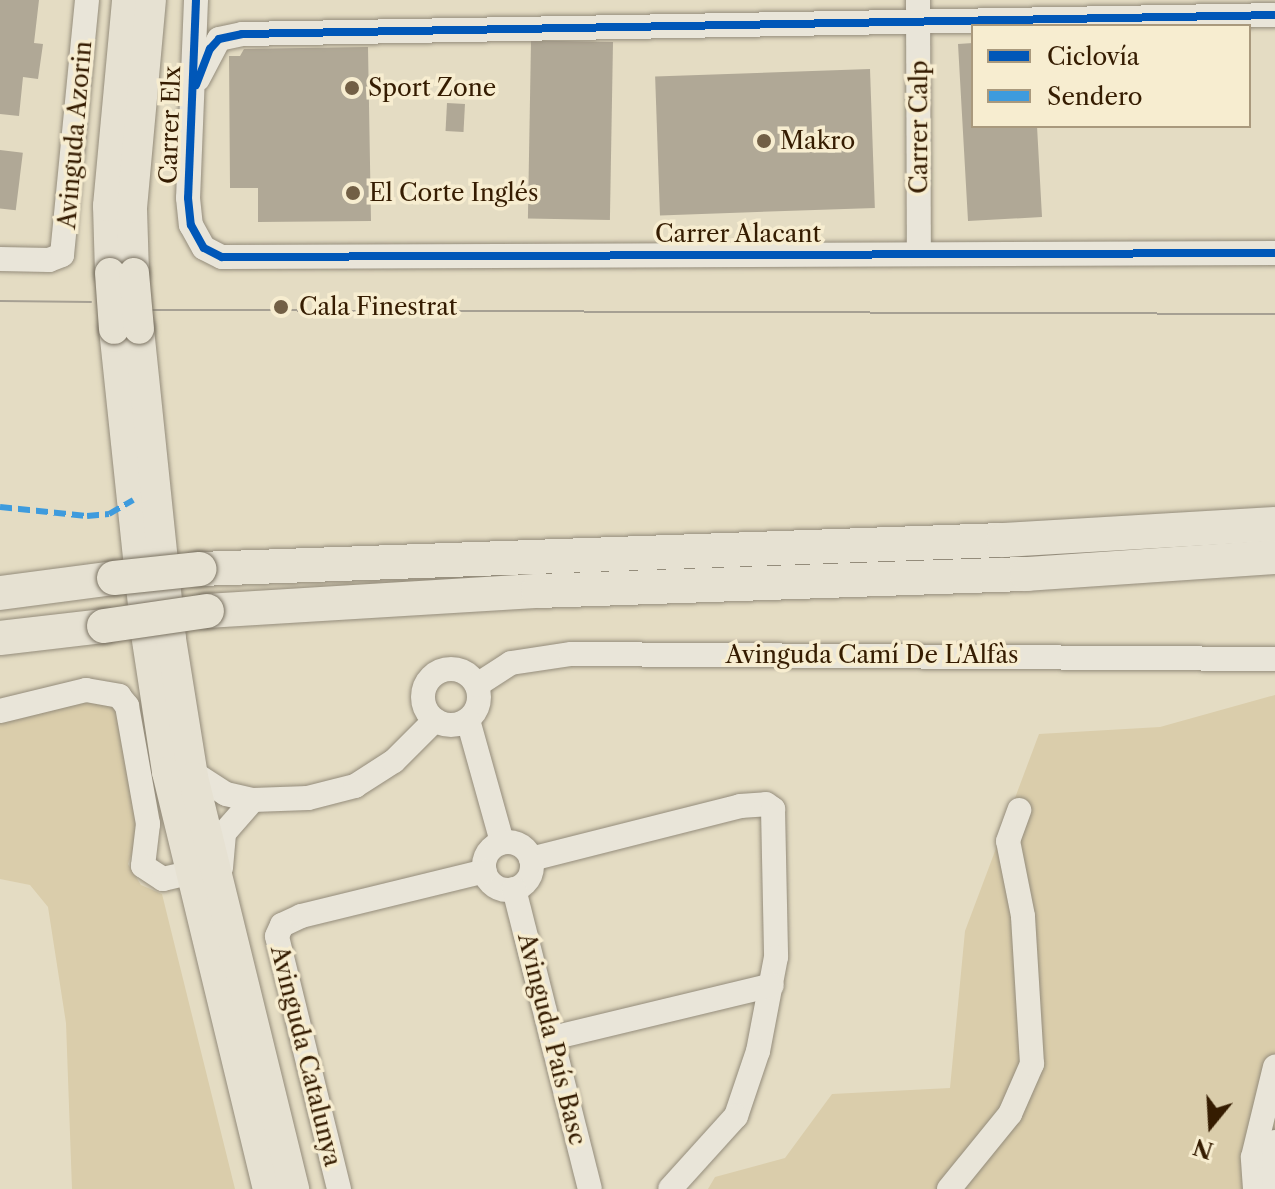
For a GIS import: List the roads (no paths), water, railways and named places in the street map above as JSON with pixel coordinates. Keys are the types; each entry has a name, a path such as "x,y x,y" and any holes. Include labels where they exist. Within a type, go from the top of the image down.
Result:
{"highway":[{"path":"0,580 73,581 200,569 1004,540 1275,524"},
{"path":"0,638 207,611 538,591 1012,575 1275,557"},
{"path":"0,593 73,581"}],"main road":[{"path":"127,0 108,206 122,273 149,656 189,873 268,1189"},
{"path":"122,273 132,208 151,0"},
{"path":"126,329 192,772 221,902 294,1189"}],"street":[{"name":"Avinguda Azorin","path":"0,259 49,260 62,255 67,238 87,0"},
{"name":"Carrer Elx","path":"196,0 188,198 191,225 204,248"},
{"path":"191,96 210,49 219,39 242,34 918,12 1040,23 1275,15"},
{"name":"Carrer Calp","path":"918,12 919,254"},
{"name":"Carrer Alacant","path":"204,248 222,257 245,258 1275,253"},
{"name":"Avinguda Camí De L'Alfàs","path":"477,685 511,663 571,654 1275,659"},
{"path":"456,669 477,685 479,703 468,720 452,725 435,720 424,704 430,678 456,669"},
{"path":"0,711 86,690 105,690 123,699 148,824 143,866 163,879 189,873"},
{"path":"192,772 226,794 253,800 308,798 355,786 394,761 435,720"},
{"path":"468,720 502,842"},
{"path":"221,902 224,833 253,800"},
{"path":"531,859 740,806 766,804 776,822 778,910 772,985 741,1106 670,1189"},
{"path":"949,1189 1010,1114 1032,1064 1023,916 1008,841 1019,810"},
{"path":"502,842 524,847 531,859 530,876 514,889 496,887 485,871 488,852 502,842"},
{"name":"Avinguda Catalunya","path":"339,1189 275,947 282,925 485,871"},
{"name":"Avinguda País Basc","path":"514,889 590,1189"},
{"path":"552,1038 772,985"},
{"path":"1255,1189 1253,1157 1275,1067"},
{"path":"1274,1189 1275,1142"}],"tram line":[{"path":"0,301 91,302"},
{"path":"150,310 1275,314"}],"place":[{"name":"Sport Zone","path":"352,88"},
{"name":"Makro","path":"764,141"},
{"name":"El Corte Inglés","path":"353,193"},
{"name":"Cala Finestrat","path":"281,307"}]}
